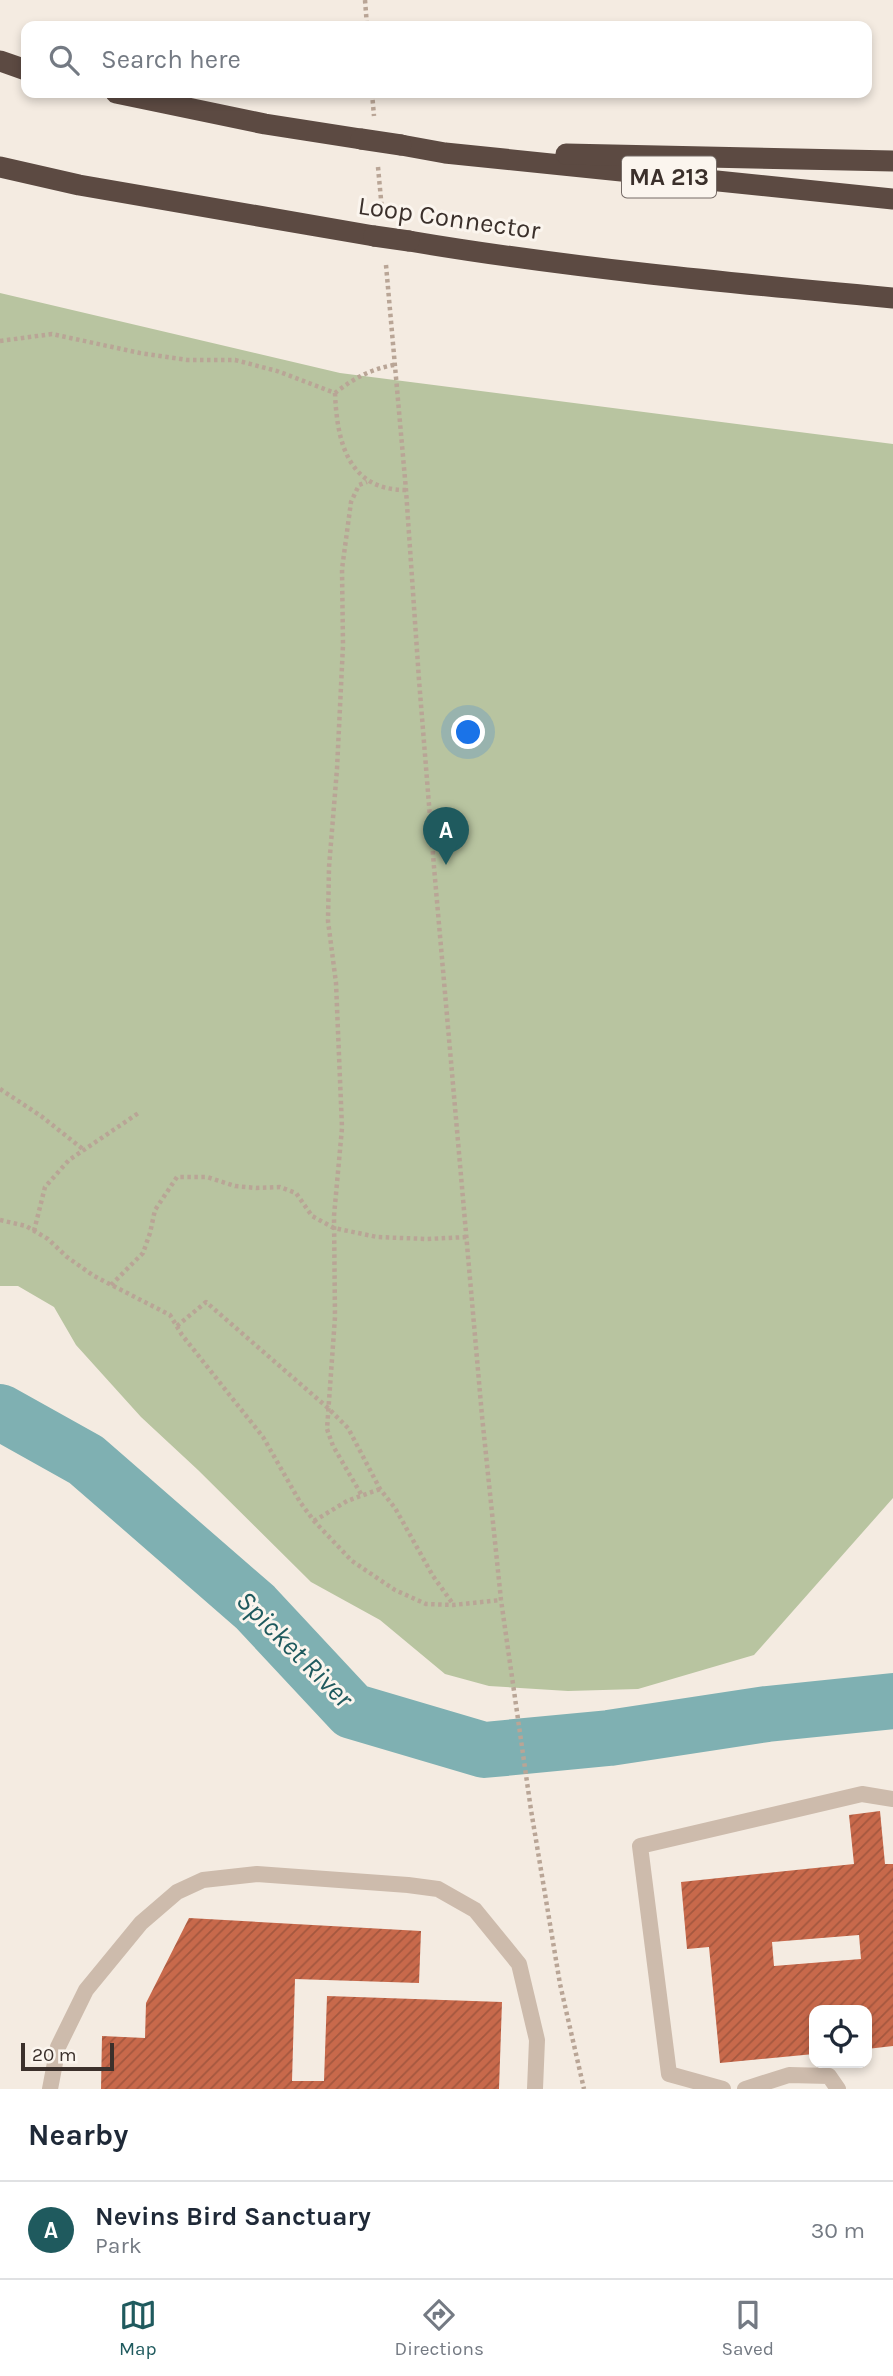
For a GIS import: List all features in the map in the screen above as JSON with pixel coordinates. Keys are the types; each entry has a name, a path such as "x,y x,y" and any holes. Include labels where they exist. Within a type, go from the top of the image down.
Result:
{"highway":[{"path":"0,61 21,68"},
{"name":"MA 213","path":"140,98 265,124 445,153 893,199"},
{"path":"445,153 893,161"},
{"name":"Loop Connector","path":"0,167 104,190 469,251 779,288 893,298"},
{"path":"779,288 893,313"}],"lane":[{"path":"723,2089 669,2074 640,1846 862,1794 893,1799"},
{"path":"50,2089 58,2047 86,1990 142,1923 177,1892 203,1880 257,1874 438,1889 475,1910 519,1964 537,2040 535,2089"},
{"path":"745,2089 789,2075 829,2076 838,2089"}],"path":[{"path":"365,0 367,21"},
{"path":"372,98 374,120"},
{"path":"378,161 382,215"},
{"path":"385,256 482,1416 501,1600 559,1984 584,2089"},
{"path":"0,341 52,334 176,358 235,360 277,371 335,393"},
{"path":"335,393 353,378 377,368 394,365"},
{"path":"335,393 336,420 355,469 367,482 389,490 406,490"},
{"path":"361,1494 333,1446 327,1429 335,1317 336,1172 342,1128 337,983 328,921 328,880 344,645 342,569 351,502 359,485 367,482"},
{"path":"0,1088 84,1150"},
{"path":"34,1231 45,1187 69,1160 140,1112"},
{"path":"111,1285 143,1252 155,1210 177,1177 207,1177 235,1186 281,1187 296,1194 312,1216 334,1228 377,1237 427,1240 468,1237"},
{"path":"0,1220 26,1226 48,1239 94,1276 170,1315 263,1437 300,1502 314,1521 352,1561 395,1590 426,1604 453,1605 501,1600"},
{"path":"177,1326 206,1302 328,1408 348,1429 380,1489 396,1508 433,1576 453,1605"},
{"path":"314,1521 361,1494 380,1489"}],"green space":[{"path":"0,293 340,373 893,444 893,1498 754,1655 638,1689 568,1691 489,1686 445,1674 380,1620 311,1582 141,1417 76,1345 54,1307 18,1286 0,1286"}],"building":[{"path":"880,1811 885,1864 893,1864 893,2046 872,2048 872,2005 809,2005 809,2054 720,2063 709,1947 687,1949 681,1882 854,1864 849,1815","holes":["859,1935 861,1959 774,1966 772,1942"]},
{"path":"189,1918 421,1931 419,1983 295,1979 292,2081 324,2081 327,1996 502,2002 499,2089 101,2089 102,2036 145,2038 146,2003"}],"waterway":[{"name":"Spicket River","path":"0,1412 86,1460 255,1607 352,1711 484,1750 609,1738 767,1714 893,1701"}],"place":[{"name":"Nevins Bird Sanctuary","path":"446,865"}]}
